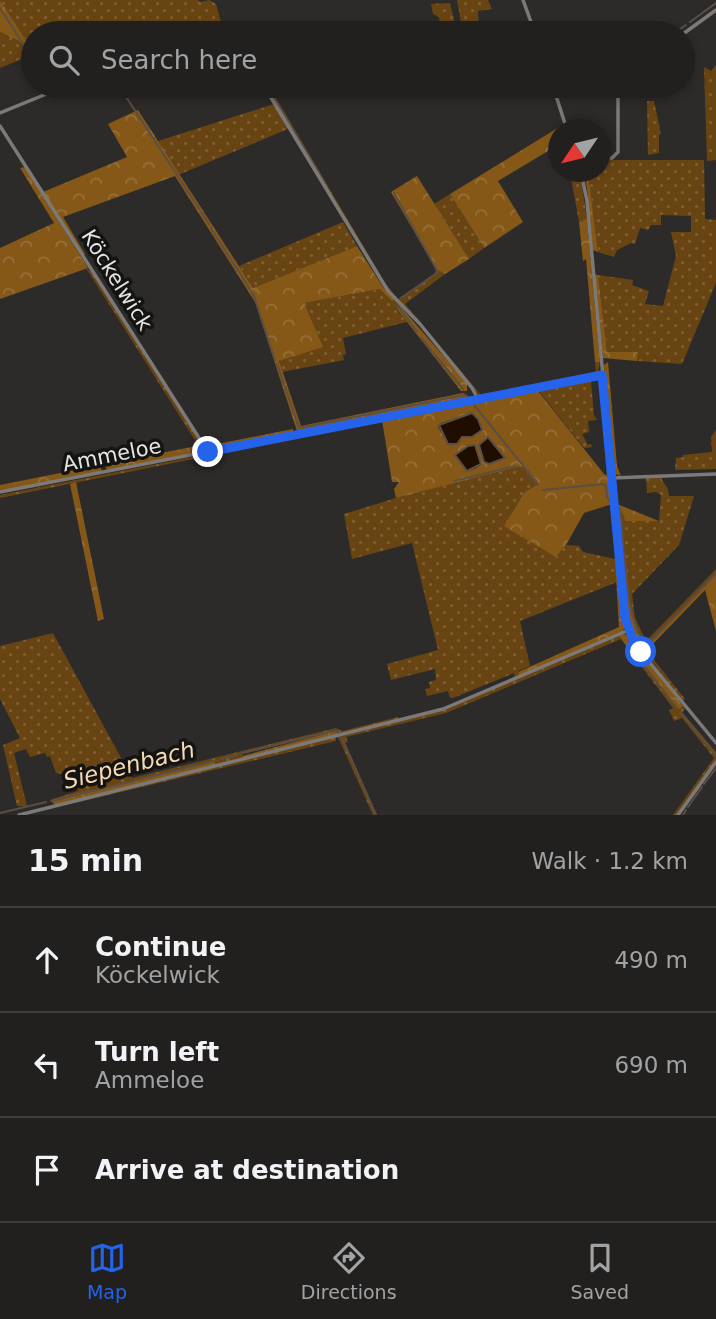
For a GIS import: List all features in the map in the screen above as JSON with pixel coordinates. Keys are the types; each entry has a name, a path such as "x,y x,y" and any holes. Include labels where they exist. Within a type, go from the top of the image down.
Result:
{"street":[{"path":"523,0 531,21"},
{"path":"695,25 716,10"},
{"path":"0,113 37,98"},
{"path":"271,98 388,291 420,324 478,399"},
{"path":"557,98 564,119"},
{"path":"611,158 618,152 618,98"},
{"name":"Köckelwick","path":"0,125 208,452"},
{"path":"583,182 624,603 629,630 641,652 716,743"},
{"name":"Ammeloe","path":"0,492 602,375"},
{"path":"612,478 716,474"},
{"path":"19,815 443,709 629,630"},
{"path":"678,815 716,762"}],"shaded area":[{"path":"0,0 209,0 216,4 221,21 21,21 21,32"},
{"path":"457,0 488,0 492,9 478,11 478,21 461,21"},
{"path":"450,3 454,21 440,21 439,17 433,14 431,4"},
{"path":"0,32 19,41 21,59 0,68"},
{"path":"716,65 716,160 707,161 704,67 711,71"},
{"path":"272,98 276,98 385,283 398,299 434,275 436,269 445,274 405,304 481,395 591,374 596,371 595,362 600,362 598,373 480,396 422,326 388,291"},
{"path":"647,101 654,101 661,134 659,153 648,155"},
{"path":"274,104 288,129 178,175 158,141"},
{"path":"611,160 704,160 705,219 716,220 716,283 682,364 637,361 638,352 607,352 598,275 633,280 632,285 649,291 645,304 663,306 676,256 671,232 691,232 691,216 661,215 661,225 651,225 648,230 640,228 635,244 631,243 617,250 614,257 598,252 589,182 611,182"},
{"path":"572,182 581,182 587,219 579,222"},
{"path":"450,194 484,248 469,259 434,204"},
{"path":"343,222 357,246 253,288 239,266"},
{"path":"86,268 92,273 202,445 198,445"},
{"path":"381,289 391,302 394,299 400,306 397,310 407,322 343,338 346,354 343,355 344,360 282,372 279,360 322,347 303,303"},
{"path":"591,382 594,415 597,420 588,421 589,432 582,434 592,447 584,448 538,390"},
{"path":"472,413 478,419 482,430 472,437 462,437 457,444 448,444 439,425"},
{"path":"716,430 716,469 675,470 676,458 712,452 711,437"},
{"path":"327,432 0,498 0,495"},
{"path":"488,437 505,458 489,464 484,462 479,445"},
{"path":"475,445 481,464 467,471 455,455 468,446"},
{"path":"522,466 537,485 556,557 566,545 579,546 583,552 615,559 617,582 520,621 530,666 518,671 520,676 515,678 514,673 453,698 450,698 448,691 427,696 425,689 430,688 429,682 436,680 435,669 391,680 387,664 438,650 412,543 352,559 344,514"},
{"path":"646,478 661,478 669,496 694,496 679,545 632,594 635,618 646,641 716,569 716,574 649,642 652,645 647,651 685,699 683,701 639,646 630,629 626,616 615,504 627,615 630,626 644,644 632,617 620,510 644,520 659,521 661,495 656,492 647,493"},
{"path":"53,633 132,778 336,728 342,731 398,717 399,719 338,734 336,731 242,754 244,758 215,765 214,761 54,801 53,799 78,791 76,782 65,774 56,773 50,756 47,757 45,753 30,757 26,749 14,753 27,806 17,806 3,745 20,738 0,699 0,646"},
{"path":"619,636 621,639 446,713 346,737 348,742 345,743 377,815 373,815 338,737 446,709"},
{"path":"636,653 679,708 683,706 685,709 682,712 716,752 716,760 676,815 673,815 714,758 682,718 674,721 669,710 673,708 632,654"},
{"path":"336,737 336,741 24,815"}],"green space":[{"path":"0,0 21,32 21,44 0,32"},
{"path":"138,110 253,288 357,246 383,287 394,299 392,302 380,289 304,303 323,347 279,361 301,426 463,393 467,395 467,400 300,433 297,431 255,302 175,176 63,217 84,256 43,192 127,157 108,124"},
{"path":"548,134 548,151 498,181 523,222 484,248 450,194"},
{"path":"25,167 88,268 0,299 0,248 54,223 20,168"},
{"path":"417,176 469,259 445,274 436,269 391,192"},
{"path":"586,182 589,182 598,252 593,250"},
{"path":"587,219 600,362 595,362 586,259 583,261 579,222"},
{"path":"594,274 598,275 607,352 638,352 637,361 603,358"},
{"path":"400,306 467,383 467,391 461,391 397,309"},
{"path":"608,362 617,466 621,476 615,474 612,461 604,365"},
{"path":"589,379 591,382 538,391 609,477 612,504 584,513 556,557 504,526 525,492 537,485 522,466 396,498 394,489 399,482 392,482 382,420","holes":["468,414 479,433 472,437 462,437 460,442 448,444 438,427 441,423","464,450 477,453 481,464 473,469 465,469 456,457"]},
{"path":"293,429 293,435 210,450 205,445 206,442 212,445"},
{"path":"202,445 203,452 107,471 105,464"},
{"path":"100,465 102,472 0,492 0,485"},
{"path":"76,482 104,619 98,621 70,484"},
{"path":"617,504 659,521 625,521 620,511 632,617 644,644 642,646 627,615"},
{"path":"615,559 625,626 623,631 520,676 518,672 619,627"},
{"path":"716,574 716,631 705,590 652,645 649,644"},
{"path":"629,635 683,706 679,709 636,654 632,654 619,636"},
{"path":"336,731 338,734 244,758 242,756"},
{"path":"214,761 215,765 55,805 50,800"}],"waterway":[{"path":"691,21 716,3"},
{"path":"0,8 21,41"},
{"path":"127,98 209,224"},
{"path":"274,98 313,163"},
{"path":"315,166 327,187"},
{"path":"394,193 438,272 401,298"},
{"path":"211,228 254,296 275,360"},
{"path":"397,305 417,332"},
{"path":"421,338 463,389"},
{"path":"277,364 299,428 464,395 468,397"},
{"path":"474,405 538,484"},
{"path":"454,481 515,466"},
{"path":"543,490 603,484 610,501"},
{"path":"618,506 621,512 629,599 644,648"},
{"path":"651,641 716,574"},
{"path":"637,653 639,660 677,708"},
{"path":"681,713 716,755"},
{"name":"Siepenbach","path":"242,753 333,731 339,732"},
{"name":"Siepenbach","path":"342,738 376,815"},
{"name":"Siepenbach","path":"221,759 237,755"},
{"name":"Siepenbach","path":"52,801 214,761"},
{"path":"704,784 716,768"},
{"path":"688,807 702,787"},
{"name":"Siepenbach","path":"0,813 46,802"},
{"path":"683,815 686,810"}],"route":[{"path":"208,452 602,375 625,618 641,652"}]}
